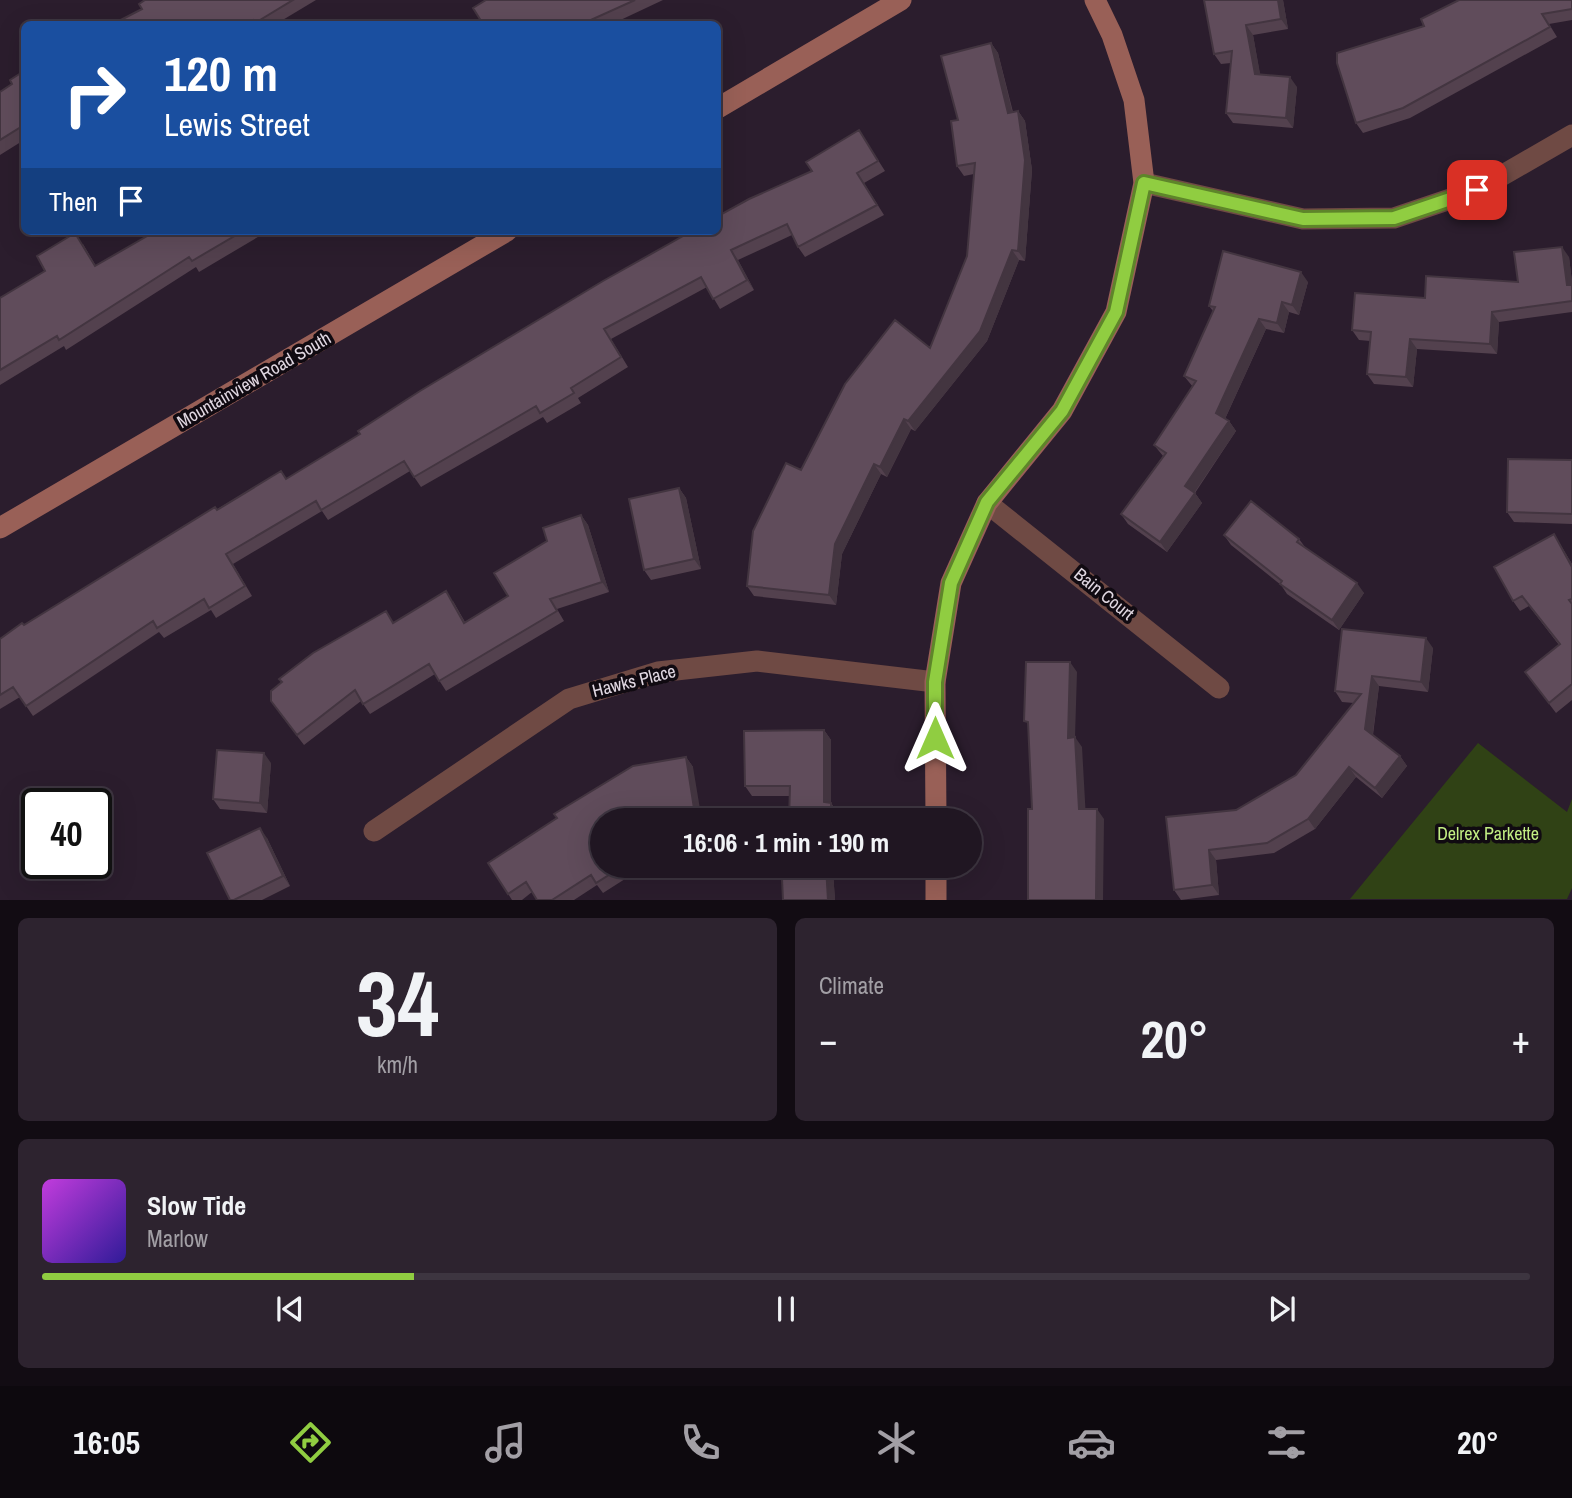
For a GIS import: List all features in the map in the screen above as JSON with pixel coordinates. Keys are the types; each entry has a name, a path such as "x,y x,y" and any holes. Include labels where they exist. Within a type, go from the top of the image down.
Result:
{"street":[{"path":"721,106 901,0"},
{"path":"936,808 935,682 951,583 987,502 1062,411 1116,312 1144,183 1134,100 1112,35 1095,0"},
{"path":"1144,183 1303,219 1394,218 1477,190 1572,135"},
{"name":"Mountainview Road South","path":"0,528 501,235"},
{"name":"Bain Court","path":"987,502 1219,688"},
{"name":"Hawks Place","path":"373,831 569,699 658,672 757,661 935,682"},
{"path":"936,878 936,900"}],"green space":[{"name":"Delrex Parkette","path":"1478,743 1567,812 1572,799 1572,888 1567,899 1350,899"}],"building":[{"path":"145,0 293,0 258,21 119,21 142,9 139,4"},
{"path":"486,0 635,0 589,21 481,21 473,8"},
{"path":"1204,0 1278,0 1281,19 1246,25 1255,74 1290,77 1286,118 1226,113 1232,51 1214,54"},
{"path":"1459,0 1572,0 1572,9 1542,14 1550,27 1403,108 1356,123 1337,63 1337,53 1424,26 1421,19"},
{"path":"991,43 1008,113 1018,111 1025,160 1018,251 1012,250 980,331 908,421 904,419 880,467 874,464 835,544 829,595 747,586 753,531 786,463 801,470 845,384 895,320 930,348 967,256 975,163 957,166 951,121 958,120 941,56"},
{"path":"21,73 21,127 0,140 0,92 12,84 10,80"},
{"path":"859,130 878,161 857,173 877,205 798,247 787,224 731,250 747,280 713,299 701,277 604,329 621,357 571,388 574,393 540,413 536,406 414,477 404,461 321,510 316,501 226,554 245,586 209,608 204,599 157,628 153,621 26,706 13,687 0,695 0,639 22,623 24,625 215,507 217,510 281,471 286,479 360,434 358,431 420,391 685,235 721,235 721,214 812,171 806,162"},
{"path":"72,235 76,235 95,266 149,235 236,235 192,261 189,257 59,340 57,336 0,370 0,298 45,271 37,256"},
{"path":"1562,247 1567,285 1572,285 1572,301 1492,312 1490,344 1410,339 1406,377 1367,374 1371,332 1352,330 1355,293 1425,298 1426,276 1518,282 1514,252"},
{"path":"1223,251 1301,272 1292,305 1282,302 1277,323 1259,319 1216,413 1229,421 1185,486 1195,493 1160,542 1121,514 1166,453 1154,445 1196,381 1184,376 1215,307 1209,306"},
{"path":"1508,459 1572,460 1572,514 1507,512"},
{"path":"679,488 694,559 644,570 629,499"},
{"path":"1251,501 1299,539 1297,542 1357,583 1332,620 1280,584 1282,581 1224,535"},
{"path":"581,515 602,582 550,599 557,611 439,681 429,664 363,704 355,690 297,735 271,701 271,691 282,682 279,679 313,653 386,611 393,623 446,591 464,623 508,596 494,573 547,541 543,528"},
{"path":"1554,534 1572,567 1572,599 1569,600 1572,604 1572,684 1549,703 1525,672 1560,644 1522,596 1513,601 1494,567"},
{"path":"1342,629 1426,638 1421,682 1372,676 1365,729 1400,756 1375,788 1349,767 1308,819 1267,843 1209,850 1212,885 1174,890 1166,817 1236,810 1296,775 1361,694 1335,691"},
{"path":"1026,662 1070,662 1068,738 1075,737 1079,809 1097,809 1096,898 1101,900 1028,900 1028,809 1032,809 1028,722 1024,721"},
{"path":"824,730 824,802 831,803 831,808 789,808 790,786 745,786 744,731"},
{"path":"217,750 264,753 260,803 213,799"},
{"path":"686,757 694,808 590,808 590,876 552,900 537,900 526,882 508,894 488,863 557,818 554,814 633,766"},
{"path":"260,828 283,876 230,900 207,853"},
{"path":"827,878 828,900 783,900 782,879"}],"route":[{"path":"935,738 935,682 951,583 987,502 1062,411 1116,312 1144,183 1303,219 1394,218 1477,190"}]}
